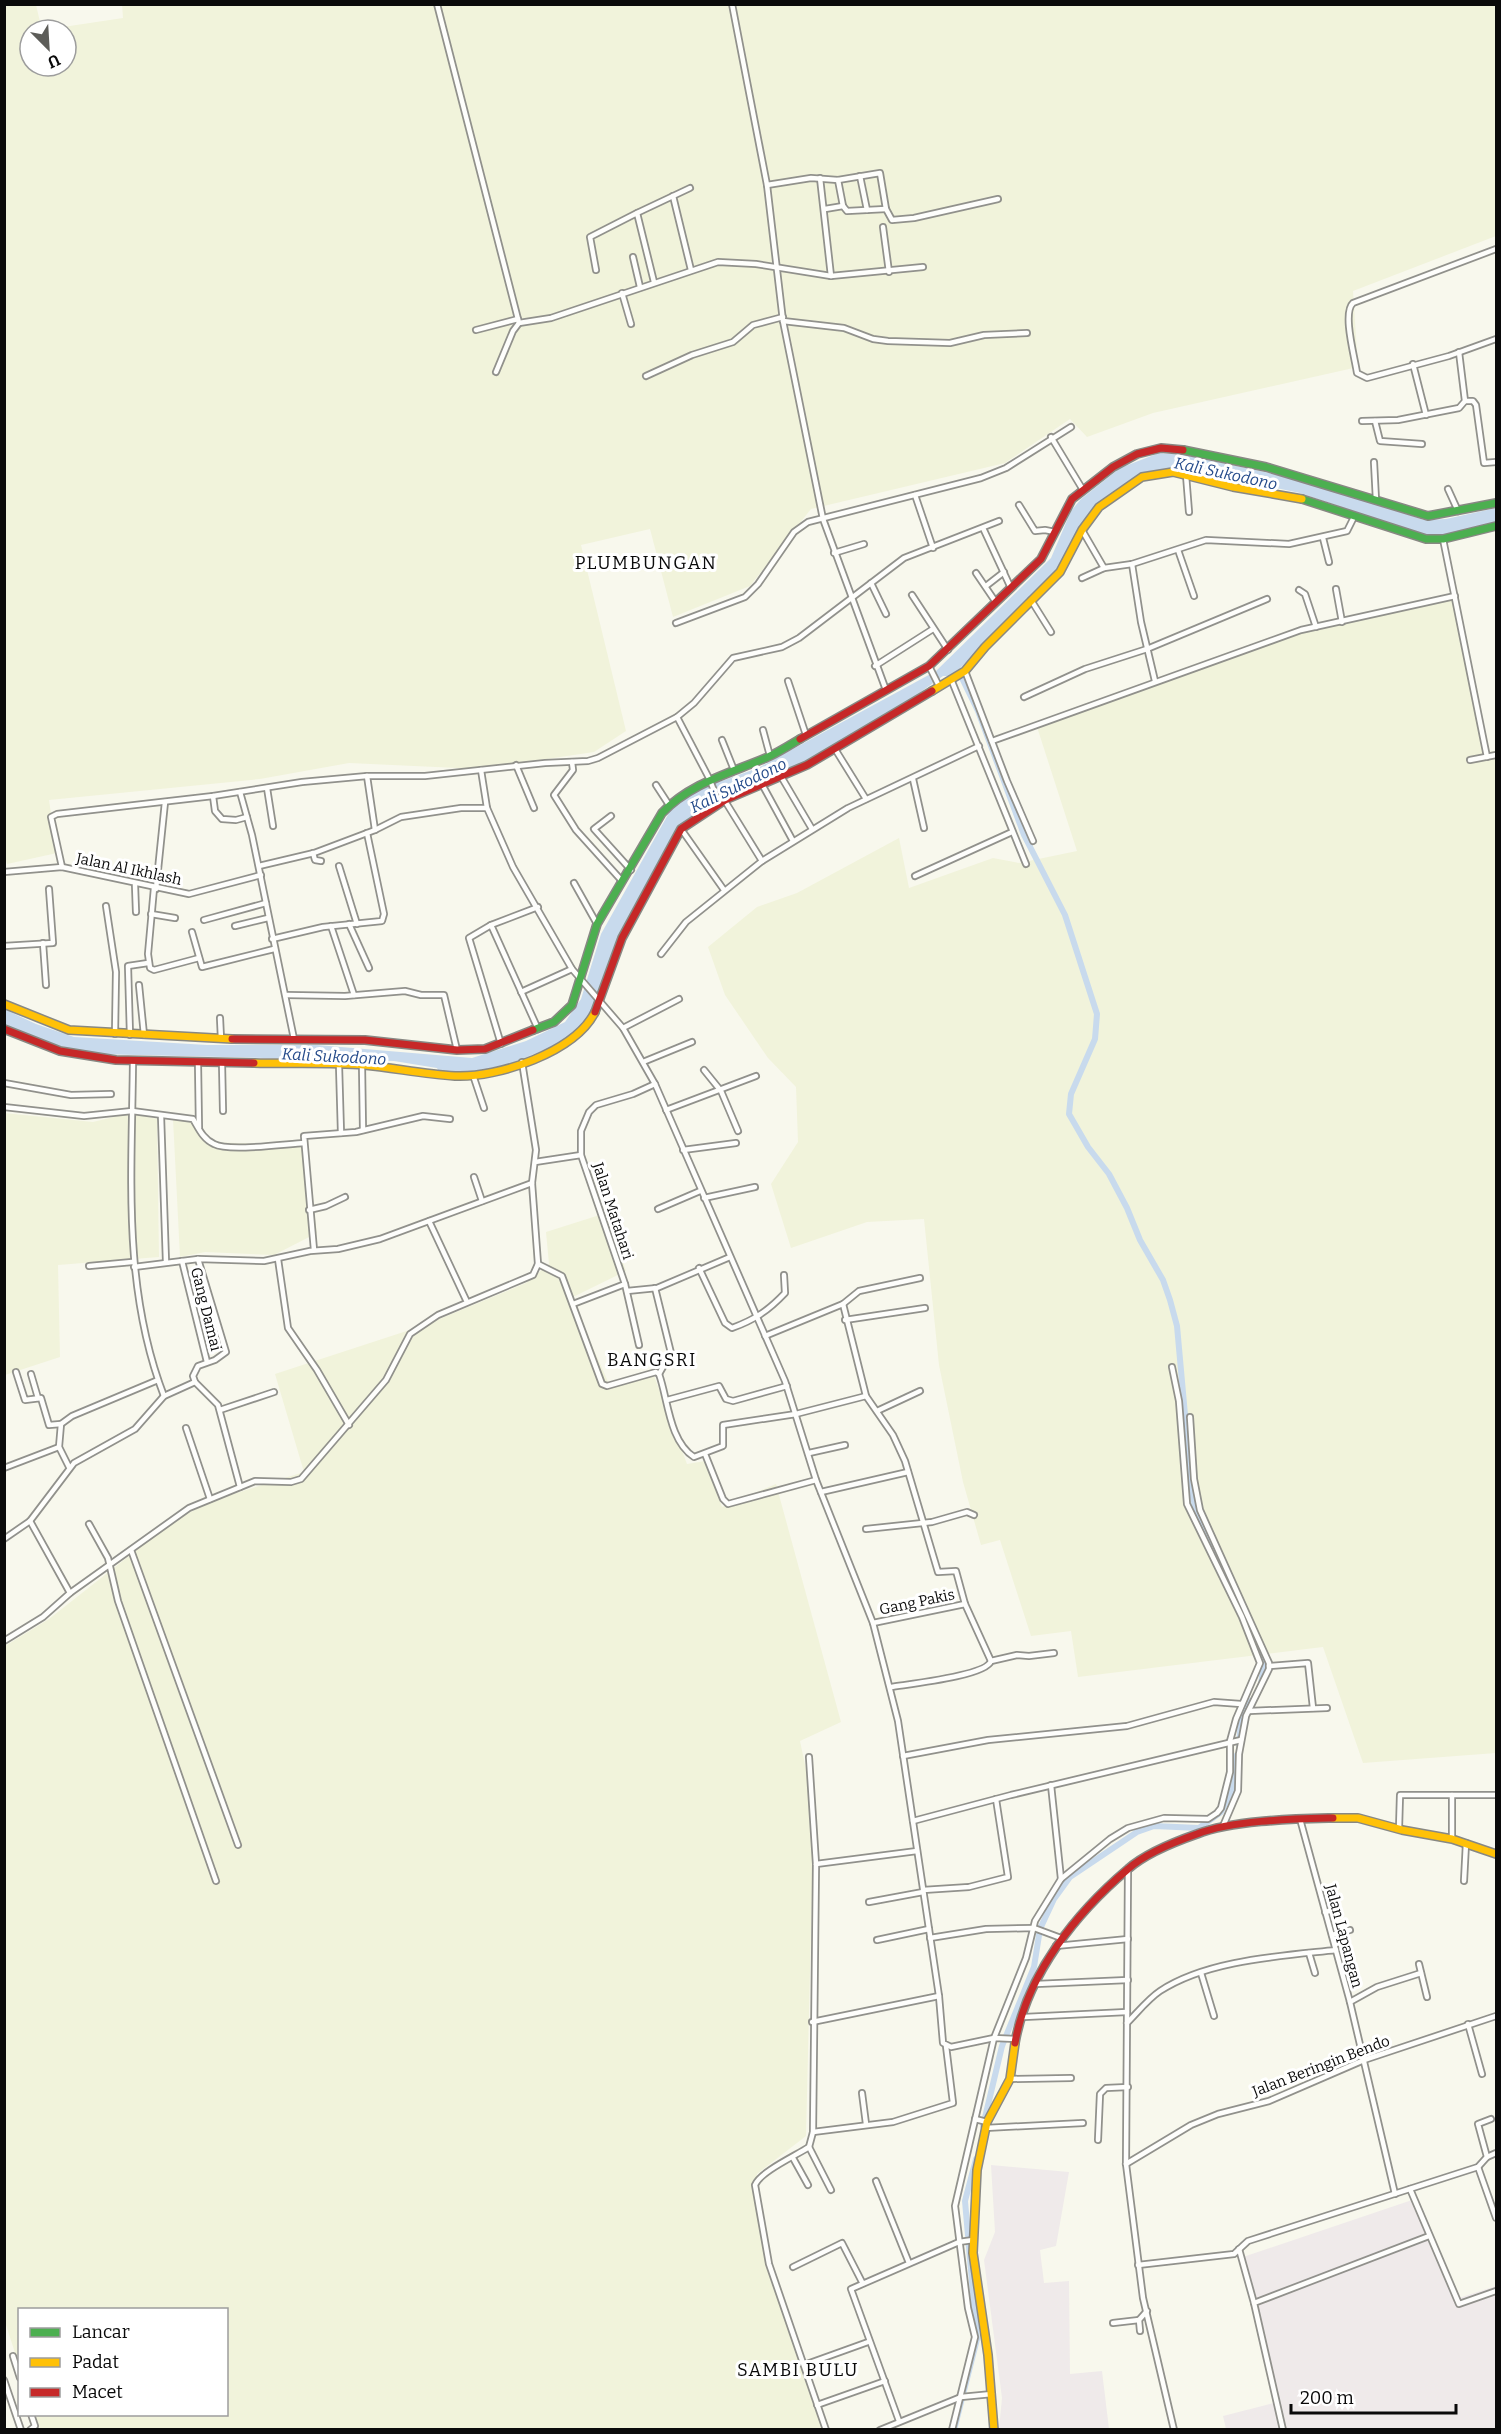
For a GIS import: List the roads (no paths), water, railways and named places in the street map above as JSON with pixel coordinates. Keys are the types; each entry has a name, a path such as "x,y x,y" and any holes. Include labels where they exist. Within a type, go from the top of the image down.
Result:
{"street":[{"path":"437,4 519,321 496,372"},
{"path":"732,4 767,185 783,319 823,519 875,666 886,690"},
{"path":"767,185 820,178 838,180 881,173 886,209 891,219 900,220 998,199"},
{"path":"860,176 867,210"},
{"path":"820,178 831,276"},
{"path":"838,180 843,206 847,212 886,209"},
{"path":"597,270 590,237 690,188"},
{"path":"673,196 691,270"},
{"path":"825,209 843,206"},
{"path":"637,213 654,282"},
{"path":"883,227 889,272"},
{"path":"1497,249 1350,305 1349,323 1360,376 1367,378 1497,339"},
{"path":"633,257 640,287"},
{"path":"476,330 519,321 551,318 691,270 724,262 831,276 923,267"},
{"path":"622,293 631,324"},
{"path":"646,376 703,350 733,342 753,325 783,319 844,328 873,339 888,341 950,343 984,335 1027,333"},
{"path":"1362,421 1426,415 1459,408 1465,401 1459,352"},
{"path":"1413,364 1426,415"},
{"path":"1465,401 1473,401 1476,405 1484,463 1497,462"},
{"path":"1375,421 1380,441 1422,444"},
{"path":"676,623 745,597 758,584 794,532 808,522 958,485 1006,468 1051,437 1071,427"},
{"path":"1051,437 1083,490"},
{"path":"4,1004 69,1030 116,1034 221,1039 387,1041 458,1050 479,1050 501,1044 539,1029 561,1018 568,1011 582,983 597,924 669,806 682,794 770,756 886,690 931,669 1010,586 1041,559 1070,503 1083,490 1127,458 1161,448 1287,472 1428,516 1497,503"},
{"path":"1374,462 1376,500"},
{"path":"4,1029 60,1051 133,1060 362,1065 457,1076 505,1069 557,1049 588,1025 600,1000 618,947 681,829 720,802 783,778 835,749 938,684 958,675 1060,572 1082,530 1107,500 1142,477 1166,472 1233,488 1295,497 1419,537 1443,539 1497,526"},
{"path":"1186,475 1189,512"},
{"path":"1448,489 1458,512"},
{"path":"915,495 933,548"},
{"path":"1019,505 1035,531 1055,532"},
{"path":"1082,578 1104,568 1132,564 1206,540 1289,544 1323,538 1347,531 1354,517"},
{"path":"62,867 55,815 368,776 425,776 598,758 677,717 694,703 733,658 791,643 836,612 850,597 904,558 999,521"},
{"path":"983,528 1010,586"},
{"path":"1082,530 1104,568"},
{"path":"1323,538 1329,562"},
{"path":"1443,539 1487,757"},
{"path":"834,553 864,544"},
{"path":"1178,550 1194,596"},
{"path":"1132,564 1155,681"},
{"path":"986,586 1004,572"},
{"path":"976,573 995,601"},
{"path":"871,583 886,614"},
{"path":"1299,590 1305,594 1316,627"},
{"path":"1336,590 1342,622"},
{"path":"912,596 948,650"},
{"path":"992,741 1155,681 1316,627 1455,596"},
{"path":"1024,697 1085,669 1148,649 1267,599"},
{"path":"1031,600 1051,632"},
{"path":"875,666 933,629"},
{"path":"931,669 938,684"},
{"path":"958,675 992,741 1033,841"},
{"path":"958,675 979,746 1026,864"},
{"path":"788,681 806,735"},
{"path":"677,717 720,802 762,861"},
{"path":"763,730 770,756"},
{"path":"722,740 734,771"},
{"path":"661,954 686,922 762,861 812,829 866,799 913,779 979,746"},
{"path":"835,749 866,799"},
{"path":"1470,760 1497,754"},
{"path":"572,762 573,770 554,795 576,831 623,881"},
{"path":"516,765 534,808"},
{"path":"482,770 487,808 513,867 572,969 623,1028 655,1084 787,1386 816,1480 823,1491 873,1623 891,1687 913,1821 953,2103 893,2122 813,2132"},
{"path":"368,776 375,830"},
{"path":"783,778 812,829"},
{"path":"913,779 924,828"},
{"path":"656,785 669,806"},
{"path":"763,786 793,841"},
{"path":"267,788 273,826"},
{"path":"240,792 261,875 274,949 294,1039"},
{"path":"213,796 215,811 222,819 236,820 247,817"},
{"path":"165,802 151,914 148,963 154,970 199,958"},
{"path":"259,866 313,853 375,830 400,817 417,813 487,808"},
{"path":"611,816 594,829 631,870"},
{"path":"681,829 724,890"},
{"path":"915,876 1012,832"},
{"path":"272,939 331,926 379,923 385,918 367,833"},
{"path":"313,853 315,860 321,861"},
{"path":"339,866 357,924"},
{"name":"Jalan Al Ikhlash","path":"4,872 62,867 135,885 194,894 261,875"},
{"path":"574,883 597,924"},
{"path":"135,885 136,912"},
{"path":"4,946 54,942 49,889"},
{"path":"204,920 266,903"},
{"path":"106,906 116,972 116,1034"},
{"path":"501,1044 468,941 471,936 491,925 538,907"},
{"path":"151,914 175,918"},
{"path":"235,927 268,918"},
{"path":"349,924 369,968"},
{"path":"491,925 539,1029"},
{"path":"331,926 354,995"},
{"path":"192,932 202,967 274,949"},
{"path":"44,943 46,985"},
{"path":"130,1035 128,966 148,963"},
{"path":"521,992 572,969"},
{"path":"139,985 144,1035"},
{"path":"286,995 354,995 405,991 445,996 458,1050"},
{"path":"623,1028 679,999"},
{"path":"220,1018 221,1039"},
{"path":"643,1062 692,1042"},
{"path":"133,1060 133,1264 144,1328 164,1396"},
{"path":"4,1641 43,1617 70,1593 110,1567 189,1508 255,1481 291,1482 301,1479 310,1471 322,1451 349,1425 386,1380 410,1334 438,1315 533,1275 538,1264 532,1183 536,1150 522,1062"},
{"path":"198,1063 200,1131"},
{"path":"222,1063 224,1111"},
{"path":"339,1065 341,1133"},
{"path":"362,1065 363,1130"},
{"path":"704,1070 721,1091 738,1131"},
{"path":"473,1075 484,1108"},
{"path":"666,1110 756,1076"},
{"path":"4,1083 71,1095 111,1094"},
{"name":"Jalan Matahari","path":"639,1346 625,1284 581,1155 581,1131 589,1112 596,1105 655,1084"},
{"path":"4,1107 84,1116 132,1111 190,1118 212,1143 225,1147 304,1143"},
{"path":"160,1116 166,1262"},
{"path":"314,1250 304,1137 363,1130 423,1116 450,1119"},
{"path":"683,1150 736,1143"},
{"path":"535,1162 581,1155"},
{"path":"474,1177 482,1201"},
{"path":"89,1266 198,1259 252,1261 278,1259 314,1250 338,1249 380,1239 532,1183"},
{"path":"704,1198 754,1187"},
{"path":"658,1209 700,1191"},
{"path":"309,1210 326,1206 345,1197"},
{"path":"429,1221 467,1302"},
{"path":"627,1291 655,1288 730,1257"},
{"path":"198,1259 226,1349 223,1356 194,1370 195,1382 214,1400 220,1410 240,1487"},
{"path":"278,1259 288,1328 317,1370 349,1425"},
{"name":"Gang Damai","path":"182,1261 207,1362"},
{"path":"538,1264 560,1272 602,1384 607,1386 656,1372 659,1374"},
{"path":"699,1268 728,1327 757,1319 785,1293 784,1275"},
{"path":"765,1336 843,1304 859,1291 920,1278"},
{"path":"573,1305 625,1284"},
{"path":"655,1288 671,1353 659,1374 674,1428 689,1454 694,1457 723,1446 723,1425 796,1414 866,1396"},
{"path":"843,1304 845,1320 866,1396 893,1435 908,1472 921,1523 938,1572 956,1571 965,1604 991,1661"},
{"path":"845,1320 925,1308"},
{"path":"994,2430 992,2394 960,2241 955,2206 996,2038 1046,1900 1061,1879 1110,1839 1128,1828 1164,1818 1191,1820 1213,1817 1221,1808 1237,1741 1241,1704 1258,1671 1259,1656 1187,1504 1179,1401 1172,1367"},
{"path":"16,1372 25,1400 38,1398"},
{"path":"31,1374 38,1398 41,1398 48,1425 61,1424 72,1416 158,1380"},
{"path":"4,1539 30,1521 69,1467 92,1451 135,1429 164,1396 195,1382"},
{"path":"667,1400 719,1386 726,1399 733,1401 787,1386"},
{"path":"877,1411 920,1390"},
{"path":"220,1410 274,1392"},
{"path":"1190,1417 1194,1479 1200,1510 1268,1657 1269,1666 1237,1741 1238,1791 1222,1827"},
{"path":"61,1424 59,1447 69,1467"},
{"path":"186,1428 210,1499"},
{"path":"808,1453 845,1445"},
{"path":"4,1468 59,1447"},
{"path":"705,1454 723,1499 728,1504 816,1480"},
{"path":"823,1491 908,1472"},
{"path":"866,1529 921,1523 967,1512 974,1515"},
{"path":"30,1521 70,1593"},
{"path":"89,1524 108,1558 118,1600 216,1881"},
{"path":"131,1550 238,1845"},
{"name":"Gang Pakis","path":"873,1623 965,1604"},
{"path":"891,1687 963,1675 985,1668 991,1661 1017,1655 1054,1653"},
{"path":"1269,1666 1308,1664 1313,1708"},
{"path":"903,1756 988,1740 1127,1726 1214,1702 1241,1704"},
{"path":"1249,1711 1327,1708"},
{"path":"913,1821 1051,1785 1237,1741"},
{"path":"808,1757 816,1864 813,2132 809,2147 762,2176 755,2185 770,2264 826,2430"},
{"path":"1051,1785 1061,1879"},
{"path":"1452,1795 1452,1839"},
{"path":"1396,1828 1399,1796 1497,1796"},
{"path":"869,1902 923,1891 969,1887 1008,1877 996,1799"},
{"path":"952,2430 975,2337 972,2240 977,2170 985,2126 1010,2079 1017,2039 1036,1984 1061,1938 1128,1869 1161,1848 1198,1833 1222,1827 1300,1819 1358,1818 1452,1839 1497,1854"},
{"name":"Jalan Lapangan","path":"1300,1819 1350,2002 1395,2194"},
{"path":"1464,1881 1466,1843"},
{"path":"816,1864 917,1851"},
{"path":"1128,1869 1126,2164 1137,2232 1138,2265 1158,2353 1168,2414 1174,2430"},
{"path":"1322,1899 1329,1897"},
{"path":"1325,1912 1334,1910"},
{"path":"877,1940 929,1929"},
{"path":"930,1938 986,1929 1036,1929 1061,1938"},
{"path":"1332,1935 1350,1930"},
{"path":"1056,1946 1128,1939"},
{"path":"1127,2023 1158,1993 1201,1973 1270,1957 1336,1950"},
{"path":"1309,1953 1316,1973"},
{"path":"1419,1964 1426,1997"},
{"path":"1201,1973 1214,2016"},
{"path":"1350,2002 1377,1987 1421,1973"},
{"path":"1036,1984 1128,1980"},
{"path":"813,2022 939,1996"},
{"path":"1024,2017 1127,2012"},
{"name":"Jalan Beringin Bendo","path":"1126,2164 1191,2126 1218,2114 1269,2101 1364,2060 1497,2016"},
{"path":"1468,2024 1482,2074"},
{"path":"946,2046 1005,2037 1017,2039"},
{"path":"1010,2079 1071,2078"},
{"path":"1098,2140 1100,2094 1106,2088 1128,2086"},
{"path":"862,2093 866,2124"},
{"path":"976,2119 985,2126"},
{"path":"1487,2157 1478,2124 1491,2119"},
{"path":"974,2125 1083,2123"},
{"path":"809,2147 831,2190"},
{"path":"1138,2265 1234,2254 1248,2241 1478,2167 1487,2157 1497,2153"},
{"path":"793,2158 808,2185"},
{"path":"1478,2167 1497,2218"},
{"path":"876,2181 909,2263"},
{"path":"1410,2189 1459,2304 1497,2291"},
{"path":"1254,2303 1429,2236"},
{"path":"899,2421 850,2289 960,2241 972,2240"},
{"path":"793,2267 842,2243 862,2282"},
{"path":"1239,2249 1254,2303 1283,2430"},
{"path":"1113,2323 1139,2320 1147,2311"},
{"path":"1139,2320 1140,2331"},
{"path":"804,2365 868,2342"},
{"path":"13,2356 18,2372"},
{"path":"4,2380 21,2430"},
{"path":"817,2405 885,2381"},
{"path":"883,2429 962,2397 992,2394"},
{"path":"30,2430 35,2426 31,2416"}],"water":[{"path":"1159,453 1184,455 1307,481 1424,520 1446,519 1496,508 1496,523 1462,533 1436,537 1424,535 1300,493 1183,469 1151,471 1121,486 1101,500 1079,528 1055,576 952,676 943,676 900,707 790,772 744,790 679,827 616,944 602,993 588,1021 559,1044 504,1066 455,1071 394,1061 92,1054 53,1044 5,1025 4,1009 36,1024 74,1037 207,1045 317,1045 472,1058 526,1041 565,1022 581,999 601,934 670,811 696,790 758,768 936,671 1051,558 1071,511 1081,499 1120,468"}],"waterway":[{"path":"959,672 978,711 1024,835 1065,915 1097,1014 1095,1039 1071,1094 1069,1114 1088,1147 1109,1174 1127,1208 1140,1240 1163,1280 1170,1300 1177,1326 1189,1479 1198,1520 1261,1651 1264,1663 1261,1684"},
{"name":"Kali Sukodono","path":"442,1067 460,1072 488,1066"},
{"path":"1239,1745 1241,1720 1251,1701"},
{"path":"983,2126 1002,2046 1034,1967 1040,1929 1054,1899 1070,1877 1137,1832 1154,1826 1199,1828 1221,1812 1234,1785 1237,1755"},
{"path":"954,2430 977,2339 965,2201 976,2159"}],"district":[{"name":"PLUMBUNGAN","path":"646,563"},
{"name":"BANGSRI","path":"652,1360"},
{"name":"SAMBI BULU","path":"798,2370"}]}
